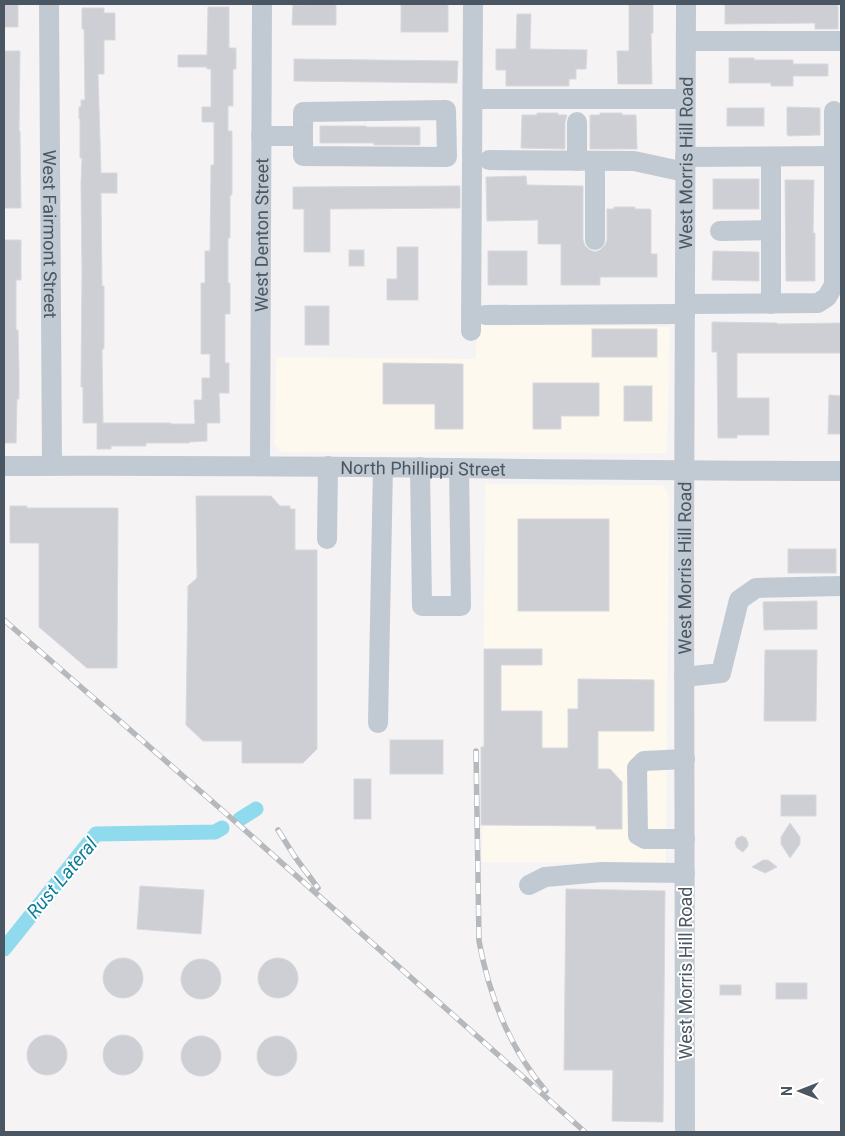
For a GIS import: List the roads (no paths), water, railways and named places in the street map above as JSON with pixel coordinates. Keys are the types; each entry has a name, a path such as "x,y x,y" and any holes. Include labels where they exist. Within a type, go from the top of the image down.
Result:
{"street":[{"name":"West Fairmont Street","path":"50,4 52,465"},
{"name":"West Denton Street","path":"260,466 262,4"},
{"path":"471,331 473,4"},
{"name":"West Morris Hill Road","path":"685,1132 684,471 686,4"},
{"path":"686,41 841,41"},
{"path":"472,100 685,99"},
{"path":"446,110 447,157 303,156 303,136 303,112 446,110"},
{"path":"485,315 818,303 827,297 834,285 834,111"},
{"path":"577,122 586,161 595,240"},
{"path":"261,136 303,136"},
{"path":"771,156 771,304"},
{"path":"489,160 685,164 771,156 834,156"},
{"path":"720,231 771,230"},
{"name":"North Phillippi Street","path":"4,466 328,466 684,471 841,471"},
{"path":"327,539 328,466"},
{"path":"378,723 383,467"},
{"path":"420,467 422,606 461,606 459,468"},
{"path":"684,677 721,673 740,600 756,588 841,586"},
{"path":"684,759 644,761 637,768 637,778 638,835 645,840 685,839"},
{"path":"529,885 546,877 602,872 685,873"}],"waterway":[{"name":"Rust Lateral","path":"240,819 256,809"},
{"name":"Rust Lateral","path":"4,949 96,834 215,832 222,828"}],"railway":[{"path":"4,620 238,824 585,1132"},
{"path":"476,751 479,941 483,961 503,1021 533,1075 546,1091"},
{"path":"278,830 318,888"}]}
